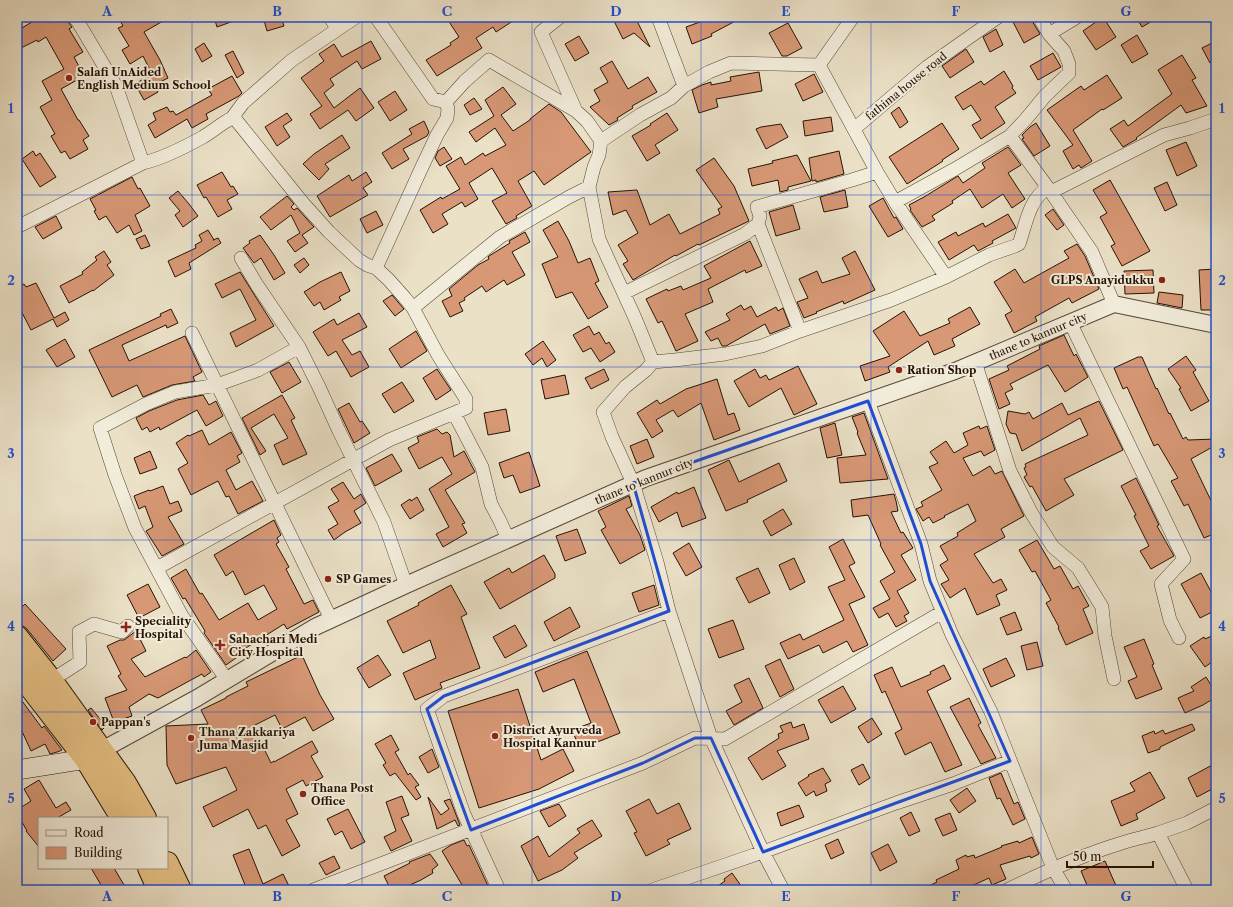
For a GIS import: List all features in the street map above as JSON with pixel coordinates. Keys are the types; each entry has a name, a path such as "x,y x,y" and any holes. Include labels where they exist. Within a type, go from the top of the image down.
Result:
{"highway":[{"path":"17,637 51,680 94,755 122,817"},
{"path":"17,670 94,755 125,783 144,817"},
{"path":"168,865 180,890"},
{"path":"149,869 159,890"}],"main road":[{"path":"17,770 94,755"}],"street":[{"path":"74,17 116,86 144,163"},
{"path":"330,17 337,29"},
{"path":"17,227 144,163 180,150 204,137 232,118 243,103 292,60 356,17"},
{"path":"376,17 433,99 446,102"},
{"path":"560,17 541,32 576,111"},
{"path":"658,17 684,86"},
{"path":"819,65 853,17"},
{"name":"fathima house road","path":"854,129 927,66 998,17"},
{"path":"895,202 1010,136 1045,96 1069,73 1069,64 1064,51 1049,34 1039,17"},
{"path":"1049,34 1077,17"},
{"path":"446,102 465,81 490,60 576,111 588,121 601,141 599,155 589,187 599,239 653,362"},
{"path":"601,141 640,115 671,98 684,86 709,72 731,63 819,65"},
{"path":"819,65 877,172 895,202 946,277"},
{"path":"376,268 434,142 447,118 448,109 446,102"},
{"path":"157,568 274,502 389,440 466,408 466,399 438,355 412,308 388,279 376,268 359,260 329,232 303,203 236,120 232,118"},
{"path":"783,890 712,738 669,611 657,562 633,483 612,437 604,412 625,387 646,370 653,362 725,354 762,346 800,331 891,300 946,277 990,255 1015,246 1019,244 1030,210 1040,192 1049,190 1164,135 1190,128 1216,118"},
{"path":"1010,136 1092,252 1114,304 1216,325"},
{"path":"800,331 758,224 760,216 757,207 877,172"},
{"path":"412,308 500,237 570,196 589,187"},
{"path":"624,294 745,234 758,224"},
{"path":"241,258 257,285 299,347 384,522 406,585"},
{"name":"thane to kannur city","path":"94,755 197,698 314,627 633,483 955,371 1114,304"},
{"path":"1070,322 1184,559 1161,584 1170,620 1179,638"},
{"path":"192,333 331,619"},
{"path":"227,680 182,616 135,528 115,475 100,428 146,404 175,392 217,384 258,370 299,347"},
{"path":"975,362 1010,471 1026,502 1053,547 1078,568 1102,607 1104,636 1114,679"},
{"path":"868,401 921,544 930,581 942,612 990,712 1053,868 1066,890"},
{"path":"454,413 482,467 491,504 508,539"},
{"path":"499,890 464,814 427,709 444,696 669,611"},
{"path":"313,890 328,887 643,763 695,738 725,738 942,612"},
{"path":"51,680 80,662 79,632 94,624 122,632 128,626"},
{"path":"652,890 764,852 896,802 953,784 1010,761"},
{"path":"1007,890 1053,868 1117,844 1158,834 1187,824 1216,808"},
{"path":"1158,834 1187,890"}],"highlighted area":[{"path":"868,401 921,544 930,581 1010,761 763,852 711,738 695,738 643,763 471,830 427,709 444,696 669,611 633,483"}],"building":[{"path":"40,17 66,17 72,27 69,29 83,52 74,57 84,76 61,89 78,120 89,136 83,140 88,149 70,159 65,151 61,153 51,136 55,134 40,107 52,100 42,81 64,69 46,37 38,42 37,40 17,50 17,31"},
{"path":"118,17 170,17 144,32 160,60 168,78 154,85 158,92 144,100 135,84 152,74 143,56 130,64 122,50 129,46 118,28 123,26"},
{"path":"214,17 242,17 242,18 217,27"},
{"path":"263,17 281,17 284,26 267,31"},
{"path":"446,17 472,17 474,21 480,17 519,17 496,32 493,27 476,38 482,48 437,76 426,60 451,45 450,43 459,37"},
{"path":"612,17 635,17 650,47 634,33 623,39"},
{"path":"714,17 743,17 711,34 712,36 692,44 686,27"},
{"path":"1023,17 1031,17 1040,34 1024,43 1013,22"},
{"path":"1103,17 1116,37 1096,50 1083,31"},
{"path":"1136,17 1159,17 1142,27"},
{"path":"788,23 802,48 787,56 782,56 769,33"},
{"path":"996,29 1003,45 990,52 983,37"},
{"path":"1137,35 1148,54 1132,63 1121,45"},
{"path":"579,36 589,53 575,61 565,44"},
{"path":"371,41 381,59 362,69 357,61 330,79 334,85 324,93 334,108 360,88 374,108 356,121 348,110 320,129 310,114 322,106 301,78 324,61 319,54 334,44 342,57"},
{"path":"1216,41 1216,59 1210,63 1202,48"},
{"path":"204,43 212,56 202,62 195,49"},
{"path":"966,49 974,62 950,78 942,66"},
{"path":"233,51 244,73 237,78 225,55"},
{"path":"1053,53 1061,67 1038,80 1030,66"},
{"path":"1182,55 1196,78 1192,80 1207,106 1186,113 1181,105 1136,138 1137,139 1123,147 1110,129 1124,120 1128,126 1172,94 1158,70"},
{"path":"612,61 628,89 648,77 657,92 632,106 633,108 609,125 590,107 600,101 594,90 608,82 600,68"},
{"path":"1004,71 1016,93 995,107 1005,123 981,139 972,125 981,120 971,105 963,110 955,97 981,81 984,85"},
{"path":"759,72 762,91 716,99 718,107 699,113 692,90 711,82 711,85 731,81 730,77"},
{"path":"814,74 823,92 803,101 795,84"},
{"path":"1107,75 1122,98 1103,110 1102,109 1073,130 1092,161 1081,168 1079,165 1073,169 1063,151 1073,145 1047,110 1081,86 1084,90"},
{"path":"232,76 242,93 239,96 206,114 208,119 192,128 187,119 155,138 148,125 156,120 153,113 167,107 170,112 173,111 176,115 212,95 208,89"},
{"path":"503,87 516,104 501,115 513,131 530,120 549,104 561,112 591,152 544,185 534,171 518,181 532,206 516,216 517,218 506,224 492,201 507,193 492,168 469,183 478,199 465,207 462,202 442,214 448,224 433,233 420,210 441,197 442,199 460,189 446,166 461,157 465,165 483,153 485,156 506,145 495,128 476,142 469,132 494,116 485,100"},
{"path":"395,91 407,110 390,121 378,102"},
{"path":"474,98 482,109 470,115 464,105"},
{"path":"899,107 908,122 900,128 891,113"},
{"path":"287,113 292,120 283,126 290,137 277,146 265,127"},
{"path":"667,113 678,130 655,145 660,153 647,161 632,136 651,125 650,124"},
{"path":"831,117 833,131 805,136 803,121"},
{"path":"424,121 429,132 427,136 403,149 409,159 392,169 382,153 412,134 409,129"},
{"path":"942,123 959,149 907,184 889,157"},
{"path":"1036,123 1050,146 1034,156 1022,139 1024,138 1022,135"},
{"path":"781,124 788,137 766,149 756,129"},
{"path":"342,135 350,148 325,164 329,169 319,180 303,164 314,154"},
{"path":"1186,142 1197,166 1177,176 1166,150"},
{"path":"444,147 452,159 440,166 435,158 438,151"},
{"path":"1008,147 1021,165 1008,173 1025,199 1012,208 1003,194 982,208 970,189 952,201 953,203 932,216 935,220 922,227 910,210 909,205 958,176 963,183 985,168 982,163"},
{"path":"33,151 36,156 40,153 56,177 40,187 22,159"},
{"path":"839,151 844,174 816,182 816,180 812,181 809,158"},
{"path":"797,155 811,181 788,187 788,190 780,192 778,180 752,186 748,169"},
{"path":"714,158 734,186 749,221 699,245 698,244 676,256 675,255 633,280 623,264 628,261 618,245 638,233 626,210 613,215 608,192 637,190 650,225 669,214 680,234 720,214 718,209 722,207 696,170"},
{"path":"222,172 231,187 233,186 238,194 227,200 232,209 218,217 206,197 204,198 197,185"},
{"path":"366,172 372,182 363,188 368,195 330,217 317,196 349,175 352,181"},
{"path":"132,177 138,189 140,188 150,206 135,215 142,231 134,235 129,225 117,233 106,216 99,220 90,199"},
{"path":"1110,180 1150,251 1122,266 1111,246 1115,244 1100,217 1107,213 1093,190"},
{"path":"1167,182 1177,205 1165,211 1154,188"},
{"path":"845,190 848,207 824,212 820,197"},
{"path":"178,191 198,216 183,227 175,215 180,211 169,198"},
{"path":"287,196 294,204 291,207 294,210 297,208 314,227 302,235 308,243 295,252 287,241 300,233 291,215 271,230 260,217"},
{"path":"883,198 894,218 896,217 903,229 888,237 869,206"},
{"path":"793,205 800,229 776,236 769,212"},
{"path":"1053,209 1064,225 1057,230 1045,215"},
{"path":"376,211 383,225 367,233 360,219"},
{"path":"1008,214 1016,228 992,241 993,243 978,251 974,245 949,260 938,242 956,232 958,236 983,223 985,227"},
{"path":"56,216 62,228 43,239 35,227"},
{"path":"558,221 569,241 578,263 590,258 599,281 595,283 608,307 588,319 572,292 556,298 542,264 558,257 543,230"},
{"path":"208,230 214,240 218,238 221,243 189,263 191,269 175,277 168,261 196,248 195,245 202,241 199,235"},
{"path":"525,232 530,242 512,252 525,275 507,285 504,280 486,292 482,286 459,303 463,311 450,317 442,301 452,296 449,289 478,265 489,259 489,256 510,243 509,241"},
{"path":"145,235 150,246 141,249 136,239"},
{"path":"260,235 285,273 274,280 261,258 254,263 243,248 250,243 249,241"},
{"path":"750,241 762,266 746,273 745,270 708,289 713,302 685,314 698,341 676,351 662,321 658,323 646,299 667,289 668,291 681,286 683,290 711,278 704,266"},
{"path":"1077,244 1085,256 1099,289 1072,303 1069,298 1035,317 1037,321 1014,333 1005,315 1012,311 994,282 1015,269 1024,283 1069,258 1064,251"},
{"path":"104,251 111,262 107,265 114,275 93,291 69,303 60,286 83,274 82,272 97,260 95,257"},
{"path":"855,251 875,290 844,304 843,301 804,318 797,302 808,298 799,279 817,271 822,283 850,274 842,258"},
{"path":"304,258 309,265 300,273 294,265"},
{"path":"1216,269 1216,310 1201,310 1199,270"},
{"path":"1153,270 1154,293 1125,294 1124,271"},
{"path":"240,272 274,326 236,347 230,333 256,320 240,289 222,298 215,284"},
{"path":"341,272 350,291 339,297 341,300 324,310 320,302 314,306 304,292"},
{"path":"36,283 54,318 65,312 69,320 57,327 53,319 31,330 17,303 17,288 24,284 26,287"},
{"path":"1159,292 1183,295 1182,308 1157,303"},
{"path":"392,295 404,309 395,316 383,301"},
{"path":"741,305 744,310 751,306 757,317 776,307 778,311 783,308 790,326 770,334 765,324 726,346 722,346 718,338 711,341 705,332 730,320 726,314"},
{"path":"970,307 980,324 952,339 955,346 934,355 928,341 888,367 890,372 865,381 860,366 890,356 873,331 904,311 920,336 950,323 948,319"},
{"path":"171,309 178,323 167,328 166,325 122,345 129,361 185,336 202,372 193,377 195,381 172,385 143,397 137,385 112,397 89,350 161,316 160,314"},
{"path":"359,313 367,327 342,340 352,355 360,351 369,367 351,377 336,351 328,356 313,332 334,319 337,325"},
{"path":"589,326 594,335 599,332 606,344 609,342 615,352 600,362 591,348 583,352 573,335"},
{"path":"416,331 427,351 401,368 389,349"},
{"path":"1064,335 1074,356 1076,354 1088,377 1065,392 1048,365 1010,384 1013,389 1005,393 1010,404 999,409 989,379 1009,370 1007,366 1040,349 1039,346"},
{"path":"65,339 75,357 57,367 46,350"},
{"path":"543,341 556,360 547,367 542,358 533,365 525,354"},
{"path":"1186,356 1196,370 1193,372 1209,401 1191,411 1179,389 1181,388 1168,369"},
{"path":"1138,357 1142,357 1156,389 1157,388 1183,439 1186,437 1188,440 1216,439 1216,445 1191,459 1216,511 1216,533 1204,538 1188,504 1184,506 1171,481 1178,478 1158,444 1154,446 1127,387 1123,389 1114,368"},
{"path":"289,362 301,382 282,393 270,372"},
{"path":"798,366 817,404 794,415 781,388 749,407 734,381 755,369 760,378 766,375 769,380"},
{"path":"437,369 451,390 436,400 423,378"},
{"path":"604,369 609,380 591,389 585,378"},
{"path":"565,375 569,394 545,399 541,380"},
{"path":"717,379 728,415 734,413 740,430 714,440 701,403 678,417 673,410 656,420 663,431 652,438 637,413 657,400 660,404 686,389"},
{"path":"402,382 414,401 394,413 382,394"},
{"path":"203,395 209,405 216,401 223,416 206,426 197,410 160,430 159,427 150,432 147,427 142,430 136,418 177,400"},
{"path":"282,395 295,418 291,420 307,454 283,465 274,445 288,438 274,414 251,428 266,451 260,455 242,418"},
{"path":"1099,401 1123,450 1064,479 1074,495 1046,511 1032,486 1030,487 1024,477 1027,475 1024,468 1026,467 1025,464 1088,435 1080,418 1022,451 1016,434 1010,433 1006,424 1008,411 1025,414 1029,412 1033,419 1062,403 1068,415"},
{"path":"349,403 360,422 362,421 370,433 354,443 338,409"},
{"path":"506,409 510,431 488,435 484,413"},
{"path":"864,413 888,479 840,483 837,458 866,455 852,417"},
{"path":"835,423 842,455 827,458 820,428"},
{"path":"979,426 980,429 987,426 995,450 984,456 981,451 963,458 973,476 990,466 995,474 1002,471 1024,516 1001,529 1005,537 974,554 993,583 1001,579 1007,590 996,595 1000,605 977,615 965,588 950,598 941,584 949,580 940,565 948,560 940,546 958,536 957,533 976,521 968,504 933,523 929,517 923,521 916,509 923,506 921,502 942,490 929,467 938,463 930,452 946,441 954,453 968,445 963,433"},
{"path":"437,429 442,434 447,432 450,435 454,457 464,451 475,472 445,490 465,523 462,524 467,533 443,547 436,534 449,527 429,489 452,474 442,457 419,469 408,448 419,442 417,437"},
{"path":"202,430 209,445 231,432 242,453 237,456 240,462 226,470 236,490 252,481 263,501 238,514 229,496 226,497 218,481 191,495 178,469 188,463 176,443 188,435 189,436"},
{"path":"647,439 654,457 637,464 630,446"},
{"path":"150,451 157,468 140,474 134,458"},
{"path":"529,452 540,486 520,493 513,475 504,478 499,463"},
{"path":"392,454 402,471 375,486 366,468"},
{"path":"729,460 739,482 779,463 787,481 747,500 748,502 726,511 708,470"},
{"path":"1136,478 1159,525 1157,526 1174,556 1151,569 1140,551 1149,546 1134,516 1136,515 1121,486"},
{"path":"343,482 354,499 361,494 366,503 354,511 361,523 334,540 328,530 338,524 328,507 339,501 331,489"},
{"path":"163,486 170,504 178,501 182,511 168,517 184,544 162,556 146,531 153,527 145,506 139,509 134,496"},
{"path":"694,487 706,518 682,527 677,512 659,522 651,507 677,492 678,494"},
{"path":"894,494 898,511 891,512 901,533 903,532 913,548 901,555 916,580 897,591 909,613 904,616 907,621 896,627 888,613 879,618 873,608 890,599 880,581 895,572 880,545 881,544 868,515 853,517 851,500"},
{"path":"629,496 632,506 626,509 640,535 645,550 620,564 601,530 606,527 598,511"},
{"path":"417,497 424,510 410,519 401,505 410,499 411,501"},
{"path":"783,509 792,524 771,536 763,521"},
{"path":"274,520 281,535 277,538 279,542 276,544 289,567 286,569 304,604 313,600 319,612 287,629 284,624 241,651 243,653 226,665 204,633 205,631 185,598 183,599 171,578 186,569 200,594 202,593 219,620 248,603 258,620 277,609 264,585 245,595 233,571 226,576 214,555"},
{"path":"577,529 586,553 565,561 556,536"},
{"path":"843,539 855,563 849,566 865,597 849,604 868,645 853,652 847,641 823,653 819,645 788,659 780,643 800,634 803,640 844,620 828,587 845,580 829,547"},
{"path":"1037,540 1054,569 1060,566 1073,589 1078,586 1089,606 1083,609 1093,633 1066,645 1058,628 1059,627 1046,603 1051,600 1035,571 1032,572 1019,550"},
{"path":"689,543 702,567 686,576 673,553"},
{"path":"544,555 555,574 555,578 500,609 484,582 509,568 512,573"},
{"path":"794,558 805,582 790,590 779,565"},
{"path":"758,568 770,593 749,603 736,578"},
{"path":"1201,573 1216,601 1216,610 1200,618 1181,584"},
{"path":"148,584 160,607 139,618 127,595"},
{"path":"451,585 467,614 461,617 480,668 440,683 442,688 415,700 403,673 436,658 430,640 403,653 387,621 419,605 418,603"},
{"path":"654,585 659,605 639,612 632,593"},
{"path":"25,604 66,649 53,661 27,629 17,621 17,612"},
{"path":"570,607 580,627 554,641 544,622"},
{"path":"1015,612 1022,630 1007,635 1000,618"},
{"path":"733,620 744,649 719,658 708,629"},
{"path":"515,625 527,646 505,658 493,637"},
{"path":"136,631 146,651 131,659 145,677 185,657 186,658 196,650 211,672 204,677 202,674 158,698 149,694 129,707 132,716 114,722 105,698 127,690 118,676 121,674 107,646 120,640 124,640"},
{"path":"1216,634 1216,659 1205,667 1190,646 1204,637 1205,639"},
{"path":"1144,639 1154,664 1152,665 1162,689 1136,699 1128,681 1137,677 1124,647"},
{"path":"1037,642 1043,666 1027,670 1021,646"},
{"path":"587,651 620,733 580,749 572,730 591,723 574,679 543,692 535,672"},
{"path":"302,655 320,695 334,719 313,731 305,717 282,729 275,715 253,726 271,763 312,741 318,752 311,756 323,777 306,786 303,780 286,789 298,814 286,820 300,846 282,856 266,825 258,829 248,809 213,827 203,807 237,790 226,767 176,784 167,765 166,726 208,724 201,710 248,686 246,682"},
{"path":"378,655 391,675 369,688 357,668"},
{"path":"1006,658 1015,676 991,687 983,669"},
{"path":"780,659 794,689 780,697 765,666"},
{"path":"944,665 951,679 927,691 962,765 945,772 931,742 905,755 895,733 902,729 885,691 882,693 874,675 892,667 901,687 931,674 930,672"},
{"path":"1206,677 1216,693 1216,697 1185,713 1178,698 1194,691 1191,687"},
{"path":"749,678 763,708 734,725 726,711 742,702 734,685"},
{"path":"843,686 856,709 831,723 818,700"},
{"name":"District Ayurveda Hospital Kannur","path":"518,689 541,760 563,749 574,771 539,789 479,808 448,711"},
{"path":"17,694 42,728 44,726 62,750 50,754 45,744 31,751 21,729 17,732"},
{"path":"969,698 981,723 978,725 996,758 981,764 950,707"},
{"path":"91,708 106,726 102,730 88,710"},
{"path":"872,718 882,734 868,743 858,727"},
{"path":"791,722 793,728 804,724 809,739 777,751 786,766 762,780 748,758 779,738 778,734 783,732 780,726"},
{"path":"1192,724 1195,730 1160,747 1160,749 1148,753 1142,736 1154,731 1155,734 1163,730 1165,734"},
{"path":"391,735 399,750 395,752 408,775 410,773 419,785 415,787 421,797 416,800 395,773 390,776 383,765 386,763 375,744"},
{"path":"432,749 439,767 428,773 419,757"},
{"path":"1216,763 1216,787 1197,797 1188,778"},
{"path":"863,764 870,778 859,785 851,770"},
{"path":"823,768 831,781 825,784 827,791 816,796 814,791 806,796 798,783 809,776 808,775"},
{"path":"1150,772 1165,798 1136,814 1138,819 1121,826 1111,801 1135,791 1130,783"},
{"path":"1001,773 1014,804 1018,802 1025,819 1013,825 1000,798 997,799 989,778"},
{"path":"39,780 56,808 66,802 71,810 59,817 38,817 38,846 26,831 17,813 17,810 31,801 24,789"},
{"path":"967,788 976,801 959,813 950,800"},
{"path":"402,796 409,815 401,818 412,841 391,851 384,837 396,831 386,802"},
{"path":"428,797 441,815 449,809 444,801 450,799 460,825 458,826 455,820 437,829"},
{"path":"649,799 657,814 679,803 691,829 667,840 670,844 646,856 634,833 637,832 626,811"},
{"path":"559,804 566,816 549,827 540,811"},
{"path":"799,805 804,817 781,826 777,813"},
{"path":"348,809 365,842 351,849 342,831 335,835 327,819"},
{"path":"911,812 920,831 909,836 900,818"},
{"path":"950,813 957,830 943,836 935,819"},
{"path":"592,820 602,836 574,853 578,858 562,870 538,881 521,846 538,836 549,857 580,833 577,829"},
{"path":"1032,837 1039,854 1031,858 1030,856 1000,865 1006,879 992,885 989,878 963,890 920,890 937,882 936,880 959,869 956,860 966,855 967,857 974,855 975,858 1002,847 1001,846 1018,841 1019,843"},
{"path":"838,839 844,853 831,859 825,845"},
{"path":"464,840 467,846 469,845 490,890 465,890 442,851 451,845"},
{"path":"888,844 897,862 880,871 871,853"},
{"path":"249,849 263,884 283,874 291,890 247,890 233,855"},
{"path":"430,854 438,865 432,870 433,873 399,890 391,890 384,876 410,863 409,862"},
{"path":"334,856 340,868 326,875 319,863"},
{"path":"1105,861 1118,890 1089,890 1081,871"},
{"path":"92,869 115,869 127,890 104,890"},
{"path":"732,873 744,890 712,890 725,881 724,879"}],"place":[{"name":"Salafi UnAided English Medium School","path":"69,78"},
{"name":"GLPS Anayidukku","path":"1162,280"},
{"name":"Ration Shop","path":"899,370"},
{"name":"SP Games","path":"328,579"},
{"name":"Speciality Hospital","path":"126,627"},
{"name":"Sahachari Medi City Hospital","path":"220,645"},
{"name":"Pappan's","path":"93,722"},
{"name":"District Ayurveda Hospital Kannur","path":"495,736"},
{"name":"Thana Zakkariya Juma Masjid","path":"191,738"},
{"name":"Thana Post Office","path":"303,794"}]}
